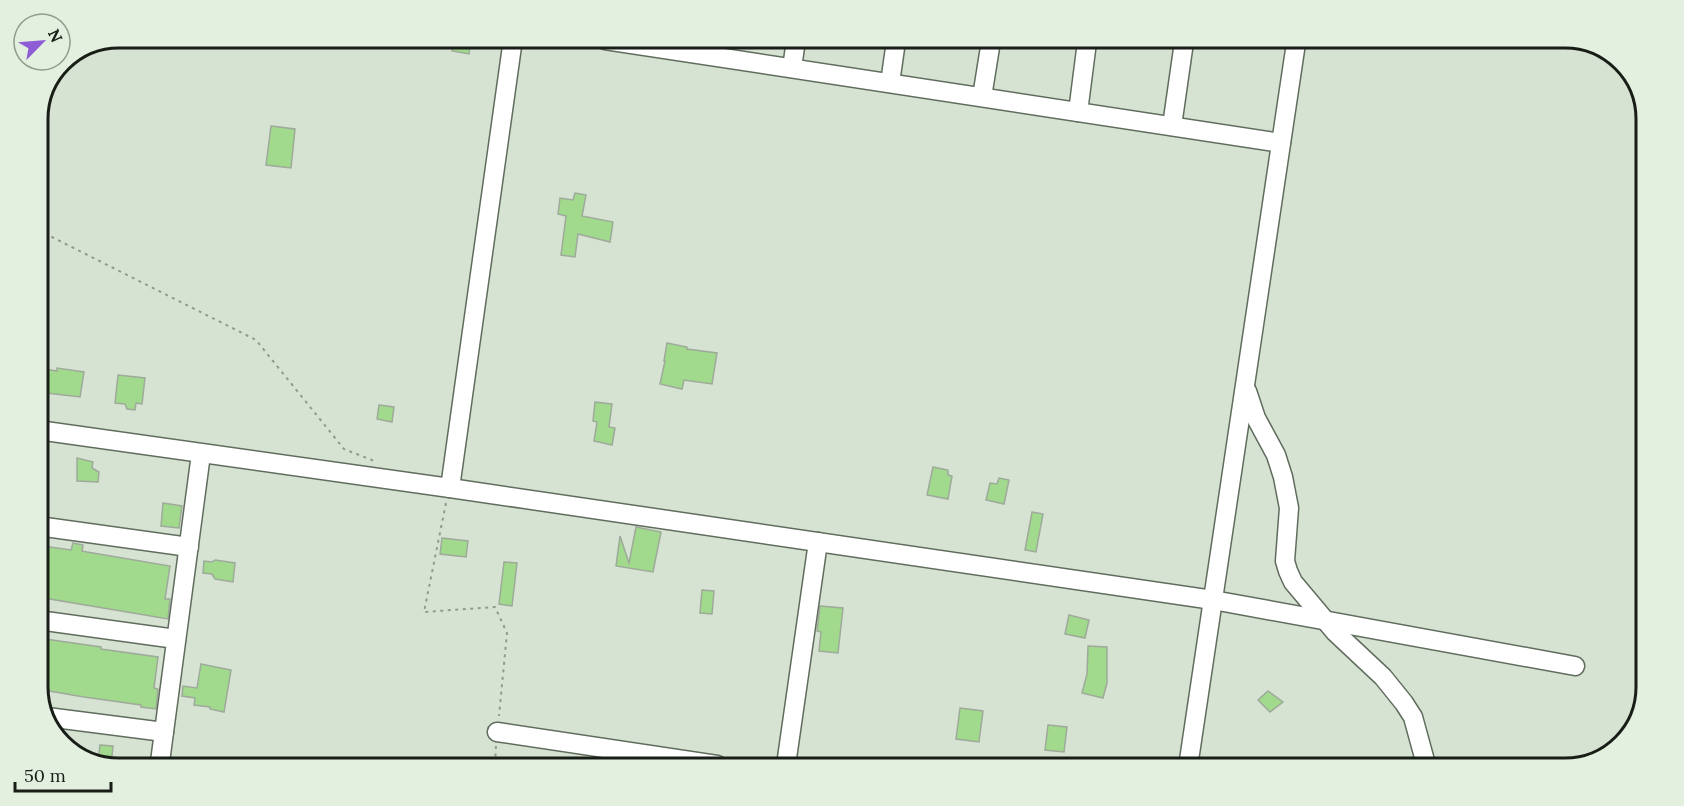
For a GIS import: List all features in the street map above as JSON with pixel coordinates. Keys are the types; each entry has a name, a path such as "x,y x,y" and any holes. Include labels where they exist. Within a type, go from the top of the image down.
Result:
{"street":[{"path":"450,488 512,48"},
{"path":"706,48 792,68 1281,143"},
{"path":"792,68 795,48"},
{"path":"890,83 895,48"},
{"path":"982,98 990,48"},
{"path":"1078,112 1086,48"},
{"path":"1172,126 1183,48"},
{"path":"1189,758 1295,48"},
{"path":"1245,386 1256,418 1276,455 1283,477 1289,508 1285,561 1293,582 1335,632 1383,677 1404,704 1413,717 1424,758"},
{"path":"48,431 1213,600 1575,666"},
{"path":"161,758 201,454"},
{"path":"48,527 189,547"},
{"path":"787,758 818,542"},
{"path":"48,621 176,639"},
{"path":"56,718 164,732"},
{"path":"497,732 670,758"}],"path":[{"path":"48,235 256,340 344,449 386,465"},
{"path":"450,488 424,612 495,607 507,633 495,758"}],"building":[{"path":"452,48 470,48 469,54 452,51"},
{"path":"271,126 295,129 291,168 266,165"},
{"path":"575,193 586,195 582,216 613,222 610,242 578,234 575,257 561,255 566,216 558,214 560,198 573,200"},
{"path":"667,343 687,347 687,349 717,353 712,384 684,380 682,389 660,384"},
{"path":"57,368 84,372 80,397 48,393 48,370 57,371"},
{"path":"118,375 145,378 142,404 136,403 135,410 127,409 125,404 115,403"},
{"path":"595,402 612,404 609,427 615,428 612,445 594,441 597,422 593,421"},
{"path":"379,405 394,407 392,422 377,419"},
{"path":"77,458 93,462 92,468 99,472 98,482 77,481"},
{"path":"933,467 948,470 948,475 952,476 948,499 927,495"},
{"path":"999,478 1009,480 1004,504 986,500 990,483 997,484"},
{"path":"163,503 182,506 179,528 161,526"},
{"path":"1032,512 1043,514 1036,552 1025,550"},
{"path":"636,527 661,532 653,572 616,566 620,536 629,563"},
{"path":"442,538 468,541 466,557 440,554"},
{"path":"73,543 83,545 82,551 170,566 165,599 170,599 168,619 48,599 48,547 71,550"},
{"path":"204,561 235,563 233,582 215,579 212,574 203,573"},
{"path":"504,562 517,563 512,606 499,604"},
{"path":"702,590 714,591 712,614 700,613"},
{"path":"820,606 843,608 838,653 819,651 821,632 817,631"},
{"path":"1069,615 1089,620 1085,638 1065,634"},
{"path":"48,639 158,657 154,688 158,689 156,709 48,691"},
{"path":"1088,646 1107,647 1107,683 1103,698 1082,693 1087,674"},
{"path":"201,664 231,670 224,712 194,705 195,698 182,696 183,686 197,688"},
{"path":"1268,691 1283,702 1270,712 1258,700"},
{"path":"960,708 983,711 979,742 956,739"},
{"path":"1048,725 1067,727 1064,752 1045,750"},
{"path":"100,745 113,746 112,756 99,755"}]}
